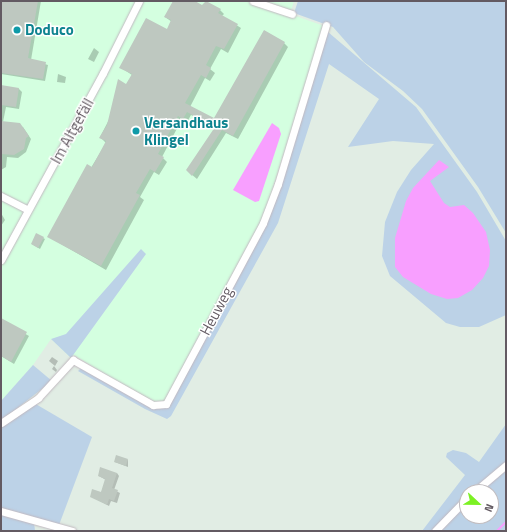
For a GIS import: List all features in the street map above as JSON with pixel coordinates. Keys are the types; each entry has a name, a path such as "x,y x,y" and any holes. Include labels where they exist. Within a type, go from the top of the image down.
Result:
{"street":[{"name":"Im Altgefäll","path":"1,260 139,1"},
{"path":"252,1 292,14"},
{"name":"Heuweg","path":"1,423 38,398 73,360 90,367 153,405 166,404 263,223 278,184 326,25"},
{"path":"1,196 28,210"},
{"path":"483,484 506,465"},
{"path":"435,531 459,506"},
{"path":"1,511 72,531"}],"shaded area":[{"path":"1,1 294,1 290,14 324,26 262,222 165,403 153,403 74,355 71,358 51,339 33,365 1,401"},
{"path":"298,1 506,1 506,233 478,187 422,109 403,91 364,62 333,27 294,13"},
{"path":"328,32 416,107 477,192 506,241 506,315 479,327 460,327 446,323 390,276 382,256 385,222 397,192 411,170 434,144 393,141 348,147 379,99 329,64 278,223 171,416 167,419 145,409 78,371 83,366 153,407 160,409 169,405 265,224"},
{"path":"272,123 279,128 281,134 259,201 255,202 233,190"},
{"path":"439,160 449,167 430,181 444,203 450,207 464,205 473,213 486,232 490,250 489,266 483,278 472,290 458,298 447,299 431,294 403,277 395,267 395,238 406,201 413,188"},
{"path":"141,249 146,254 71,358 51,339 66,334"},
{"path":"33,365 52,381 1,421 1,401"},
{"path":"34,403 92,437 59,525 1,509 1,427"},
{"path":"506,424 506,463 481,484 459,484 459,504 432,531 422,531 465,475 446,457 447,453 453,450 466,453 479,462"},
{"path":"506,468 506,531 438,531 459,509 459,524 499,524 499,484 487,484"},
{"path":"1,513 34,522 35,531 1,531"}],"building":[{"name":"Doduco","path":"1,1 38,1 28,58 46,62 43,79 1,73"},
{"name":"Versandhaus Klingel","path":"173,1 195,1 202,5 206,1 221,9 218,13 238,24 224,49 216,46 206,65 211,68 206,78 201,75 185,103 214,118 264,30 285,42 233,136 222,130 192,176 186,170 215,127 187,112 183,119 178,116 158,154 164,157 155,172 150,169 136,193 140,195 101,266 47,237 87,164 92,167 106,141 99,138 107,125 118,79 126,84 132,74 119,68 146,18 167,29 171,20 164,17"},
{"path":"1,85 19,88 16,107 1,105"},
{"path":"1,121 20,123 29,136 26,138 24,149 14,155 1,154"},
{"path":"36,233 44,237 38,248 31,244"},
{"path":"1,318 27,332 11,362 1,356"},
{"path":"116,455 128,459 126,466 114,462"},
{"path":"100,467 117,473 112,488 118,490 114,501 109,499 107,505 90,497 92,489 101,492 105,479 98,476"}],"waterway":[{"path":"497,531 506,522"}],"place":[{"name":"Doduco","path":"17,30"},
{"name":"Versandhaus Klingel","path":"136,131"}]}
